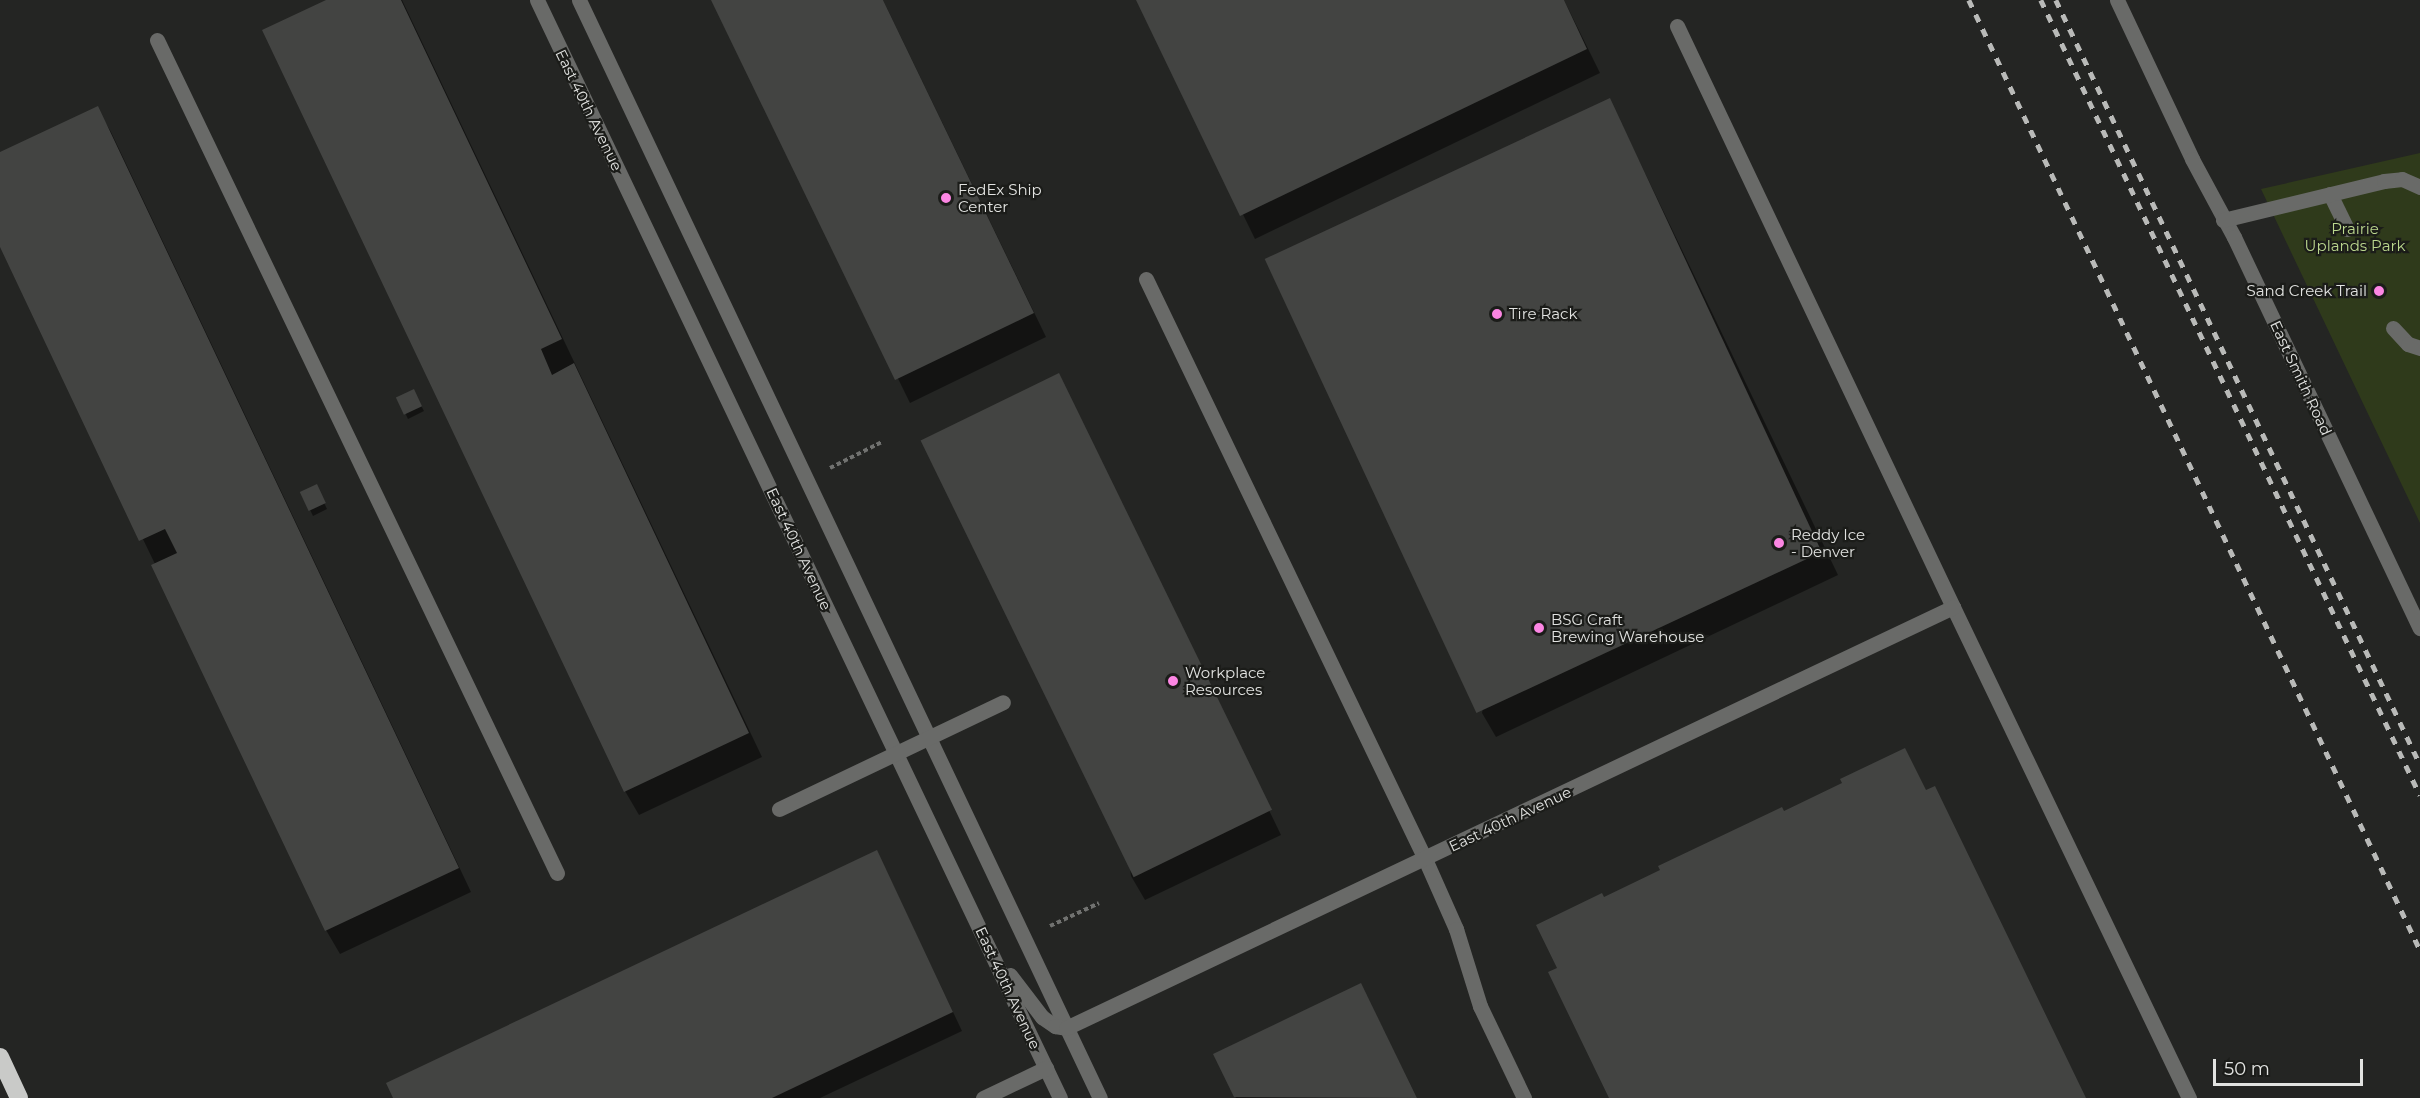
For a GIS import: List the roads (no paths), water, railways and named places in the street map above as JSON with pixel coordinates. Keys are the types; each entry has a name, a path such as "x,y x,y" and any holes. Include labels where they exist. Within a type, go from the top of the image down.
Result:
{"highway":[{"path":"0,1057 19,1098"}],"street":[{"name":"East 40th Avenue","path":"537,0 1060,1098"},
{"path":"579,0 1100,1098"},
{"name":"East Smith Road","path":"2117,0 2420,628"},
{"path":"1677,26 2189,1098"},
{"path":"157,40 557,873"},
{"path":"2223,220 2402,179 2420,187"},
{"path":"2330,194 2347,229"},
{"path":"1146,279 1425,859 1456,929 1480,1006 1524,1098"},
{"path":"2393,328 2408,344 2420,348"},
{"name":"East 40th Avenue","path":"1066,1028 1953,607"},
{"path":"779,809 1004,702"},
{"path":"984,937 1033,1008 1051,1025 1066,1028"},
{"path":"983,1098 1046,1068"}],"railway":[{"path":"1969,0 2420,950"},
{"path":"2041,0 2420,795"},
{"path":"2056,0 2420,764"}],"place":[{"name":"FedEx Ship Center","path":"946,198"},
{"name":"Sand Creek Trail","path":"2379,291"},
{"name":"Tire Rack","path":"1497,314"},
{"name":"Reddy Ice - Denver","path":"1779,543"},
{"name":"BSG Craft Brewing Warehouse","path":"1539,628"},
{"name":"Workplace Resources","path":"1173,681"}],"park label":[{"name":"Prairie Uplands Park","path":"2355,236"}]}
